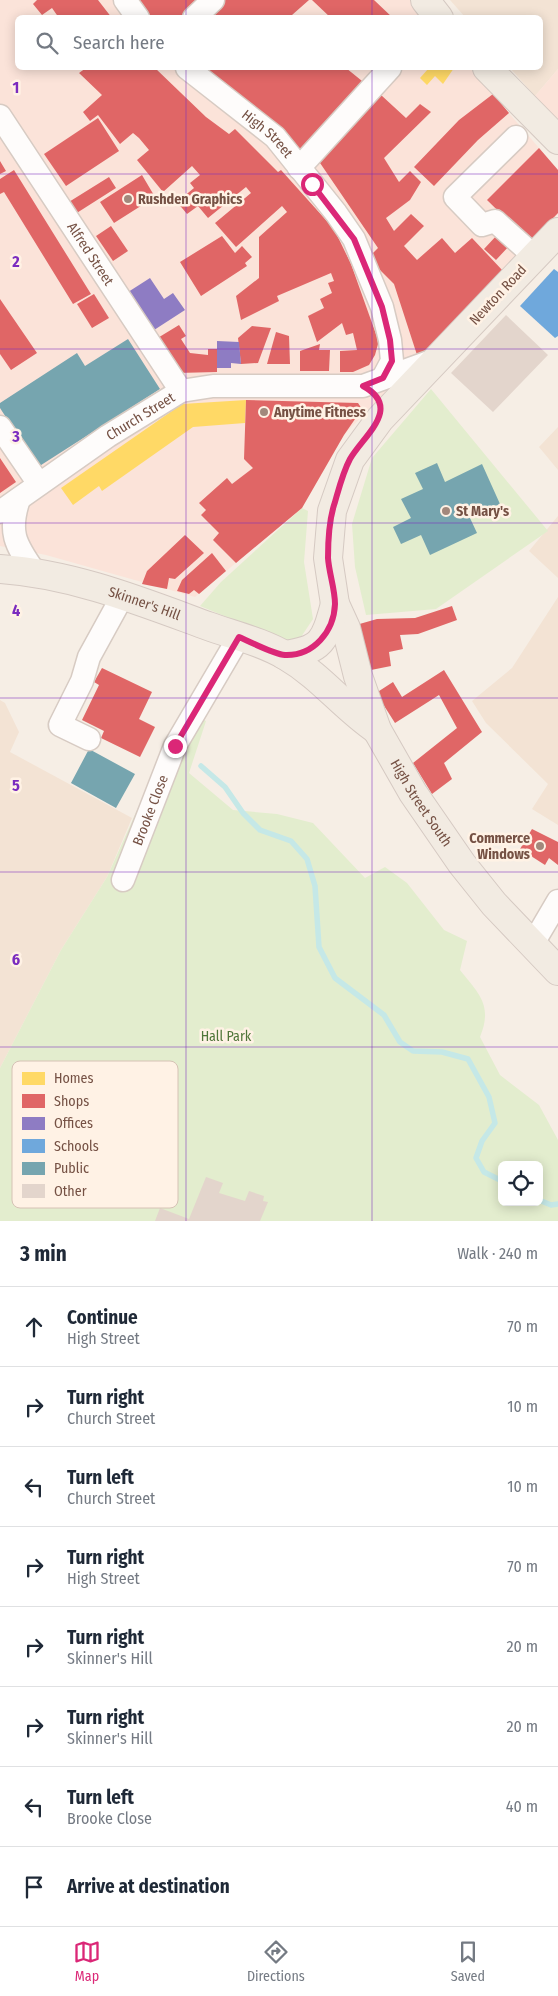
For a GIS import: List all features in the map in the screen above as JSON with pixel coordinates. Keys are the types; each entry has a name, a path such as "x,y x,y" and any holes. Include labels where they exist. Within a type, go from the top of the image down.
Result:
{"main road":[{"path":"489,70 558,140"},
{"name":"Newton Road","path":"439,359 558,232"},
{"path":"284,655 305,652 319,643 328,628 335,604 328,558 332,511 350,460 380,419 439,359"},
{"name":"Skinner's Hill","path":"0,569 34,571 120,594 284,655 327,685 355,715 377,730"},
{"name":"High Street South","path":"335,604 346,628 358,676 377,730 413,792 462,864 530,943 558,971"}],"street":[{"path":"124,0 136,15"},
{"path":"197,15 213,0"},
{"name":"High Street","path":"190,70 275,137 336,212 354,239 382,307 390,340 392,361 373,382"},
{"path":"299,168 388,70"},
{"name":"Alfred Street","path":"0,116 181,391"},
{"path":"516,137 455,197 482,225 495,221 534,256"},
{"name":"Church Street","path":"0,512 116,431 181,391 213,386 373,382 439,359"},
{"path":"373,382 372,391 378,398 381,408 380,419"},
{"path":"0,427 39,484"},
{"path":"19,499 13,519 14,537 20,551 34,571"},
{"path":"89,739 60,725 82,681 89,657 117,606 120,594"},
{"name":"Brooke Close","path":"123,880 175,746 239,637"},
{"path":"530,943 538,935 558,901"}],"shaded area":[{"path":"0,0 413,0 426,15 15,15 15,70 472,70 558,170 558,214 344,435 302,508 195,597 46,555 0,546"},
{"path":"450,0 558,0 558,69 535,96 512,70 543,70 543,15 463,15"},
{"path":"558,69 558,120 535,96"},
{"path":"558,427 558,470 539,447"},
{"path":"558,516 558,578 529,551"},
{"path":"558,597 558,825 532,809 548,784 486,723 472,701 512,668"},
{"path":"0,700 5,703 19,732 10,752 132,818 107,877 61,950 0,1068"}],"green space":[{"path":"431,389 548,531 436,609 366,615 355,567 352,524 372,458"},
{"path":"302,508 308,511 304,562 313,619 301,637 288,642 200,606 221,582"},
{"name":"Hall Park","path":"182,710 206,721 189,773 233,810 277,814 313,823 365,878 385,867 407,883 444,930 467,941 460,970 482,1001 485,1016 480,1037 500,1075 539,1105 558,1140 558,1221 0,1221 0,1068 61,950 107,877"}],"building: Homes":[{"path":"427,70 453,70 443,84 435,76 427,85 420,78"},
{"path":"246,400 245,423 193,427 102,491 99,486 73,505 61,488 182,404"}],"building: Shops":[{"path":"37,0 98,0 110,15 57,15 52,8 42,15 33,4"},
{"path":"133,0 207,0 190,15 144,15"},
{"path":"219,0 309,0 292,15 202,15"},
{"path":"312,0 374,0 390,15 328,15"},
{"path":"83,70 157,70 206,117 229,134 235,129 278,172 281,170 334,229 351,264 377,337 378,344 375,355 369,365 353,372 340,372 340,351 357,350 353,333 346,335 342,323 317,342 308,316 324,308 320,299 332,293 328,283 334,281 331,273 277,296 279,301 241,320 236,296 259,278 259,237 287,212 282,206 236,247 215,223 251,193 246,187 208,218 198,206 187,214 177,202 194,188 190,183 200,175 192,166 163,192 137,160 149,150 139,138 133,133 120,144 98,115 90,121 83,112 102,95 79,73"},
{"path":"204,70 348,70 367,85 301,153"},
{"path":"493,94 509,113 478,140 434,186 414,167 459,120"},
{"path":"381,95 406,118 420,104 431,112 384,158 399,182 410,171 421,182 410,200 386,218 394,231 411,214 424,226 404,246 417,260 442,238 455,253 472,238 503,271 418,358 394,284 368,258 378,248 318,160"},
{"path":"98,118 119,151 66,186 44,154"},
{"path":"539,148 558,170 558,213 530,242 487,200"},
{"path":"0,161 6,171 0,174"},
{"path":"14,170 91,294 73,304 4,192 0,194 0,179"},
{"name":"Rushden Graphics","path":"142,175 155,197 114,223 100,202"},
{"name":"Rushden Graphics","path":"109,177 116,188 72,216 64,205"},
{"path":"111,226 128,251 113,261 96,236"},
{"path":"498,234 510,245 496,260 484,249"},
{"path":"222,236 235,253 242,246 252,257 245,263 247,266 201,296 180,262"},
{"path":"94,294 109,318 92,328 77,304"},
{"path":"0,299 37,353 11,370 0,354"},
{"path":"179,325 186,336 181,339 190,353 208,355 208,349 217,349 217,372 177,373 156,339"},
{"path":"252,326 271,328 258,363 241,364 238,338"},
{"path":"276,332 289,336 290,364 267,364"},
{"path":"320,344 319,350 330,350 329,371 300,371 300,351"},
{"path":"246,400 358,403 362,409 344,435 302,508 236,563 213,540 219,533 201,515 206,510 199,503 227,478 232,484 253,468 244,459"},
{"path":"0,458 16,482 0,493"},
{"path":"185,535 204,553 175,579 169,578 167,589 142,584 147,571"},
{"path":"212,553 226,571 199,594 194,590 189,594 177,591 182,580"},
{"path":"452,606 457,620 418,634 400,635 403,649 389,652 391,666 366,671 356,625 377,619 415,618"},
{"path":"102,668 152,692 139,719 155,727 140,757 101,738 104,731 82,720 99,685 94,682"},
{"path":"444,670 482,732 444,763 452,779 432,794 413,763 457,728 439,695 395,723 376,693 393,682 402,697"},
{"name":"Commerce Windows","path":"532,829 558,842 558,865 549,858 545,865 520,849"}],"building: Offices":[{"path":"150,278 164,299 173,293 185,310 151,332 125,294"},
{"path":"217,341 239,342 241,364 231,363 231,368 217,368"}],"building: Schools":[{"path":"554,269 558,272 558,336 555,338 520,306"}],"building: Public":[{"path":"128,339 160,389 38,467 0,408 0,403 77,353 85,366"},
{"name":"St Mary's","path":"437,463 445,482 482,464 500,504 470,518 477,533 430,555 421,535 401,544 393,527 411,518 401,499 423,489 415,473"},
{"path":"89,749 135,774 116,808 71,783"}],"building: Other":[{"path":"506,315 548,355 493,412 451,373"},
{"path":"206,1177 223,1183 219,1193 245,1201 249,1191 264,1196 263,1201 268,1202 260,1221 155,1221 160,1208 189,1219"}],"waterway":[{"path":"201,766 225,787 243,813 260,830 291,841 307,859 315,886 319,947 335,978 384,1015 400,1042 413,1051 442,1052 468,1059 489,1097 495,1123 482,1141 476,1158 484,1172 498,1179"},
{"path":"543,1202 551,1205 558,1204"}],"place":[{"name":"Rushden Graphics","path":"128,199"},
{"name":"Anytime Fitness","path":"264,412"},
{"name":"St Mary's","path":"446,511"},
{"name":"Commerce Windows","path":"540,846"}],"route":[{"path":"175,746 239,637 284,655 305,652 319,643 328,628 335,604 328,558 332,511 350,460 380,419 381,408 378,398 372,391 363,386 383,378 392,361 390,340 382,307 354,239 336,212 312,184"}]}
